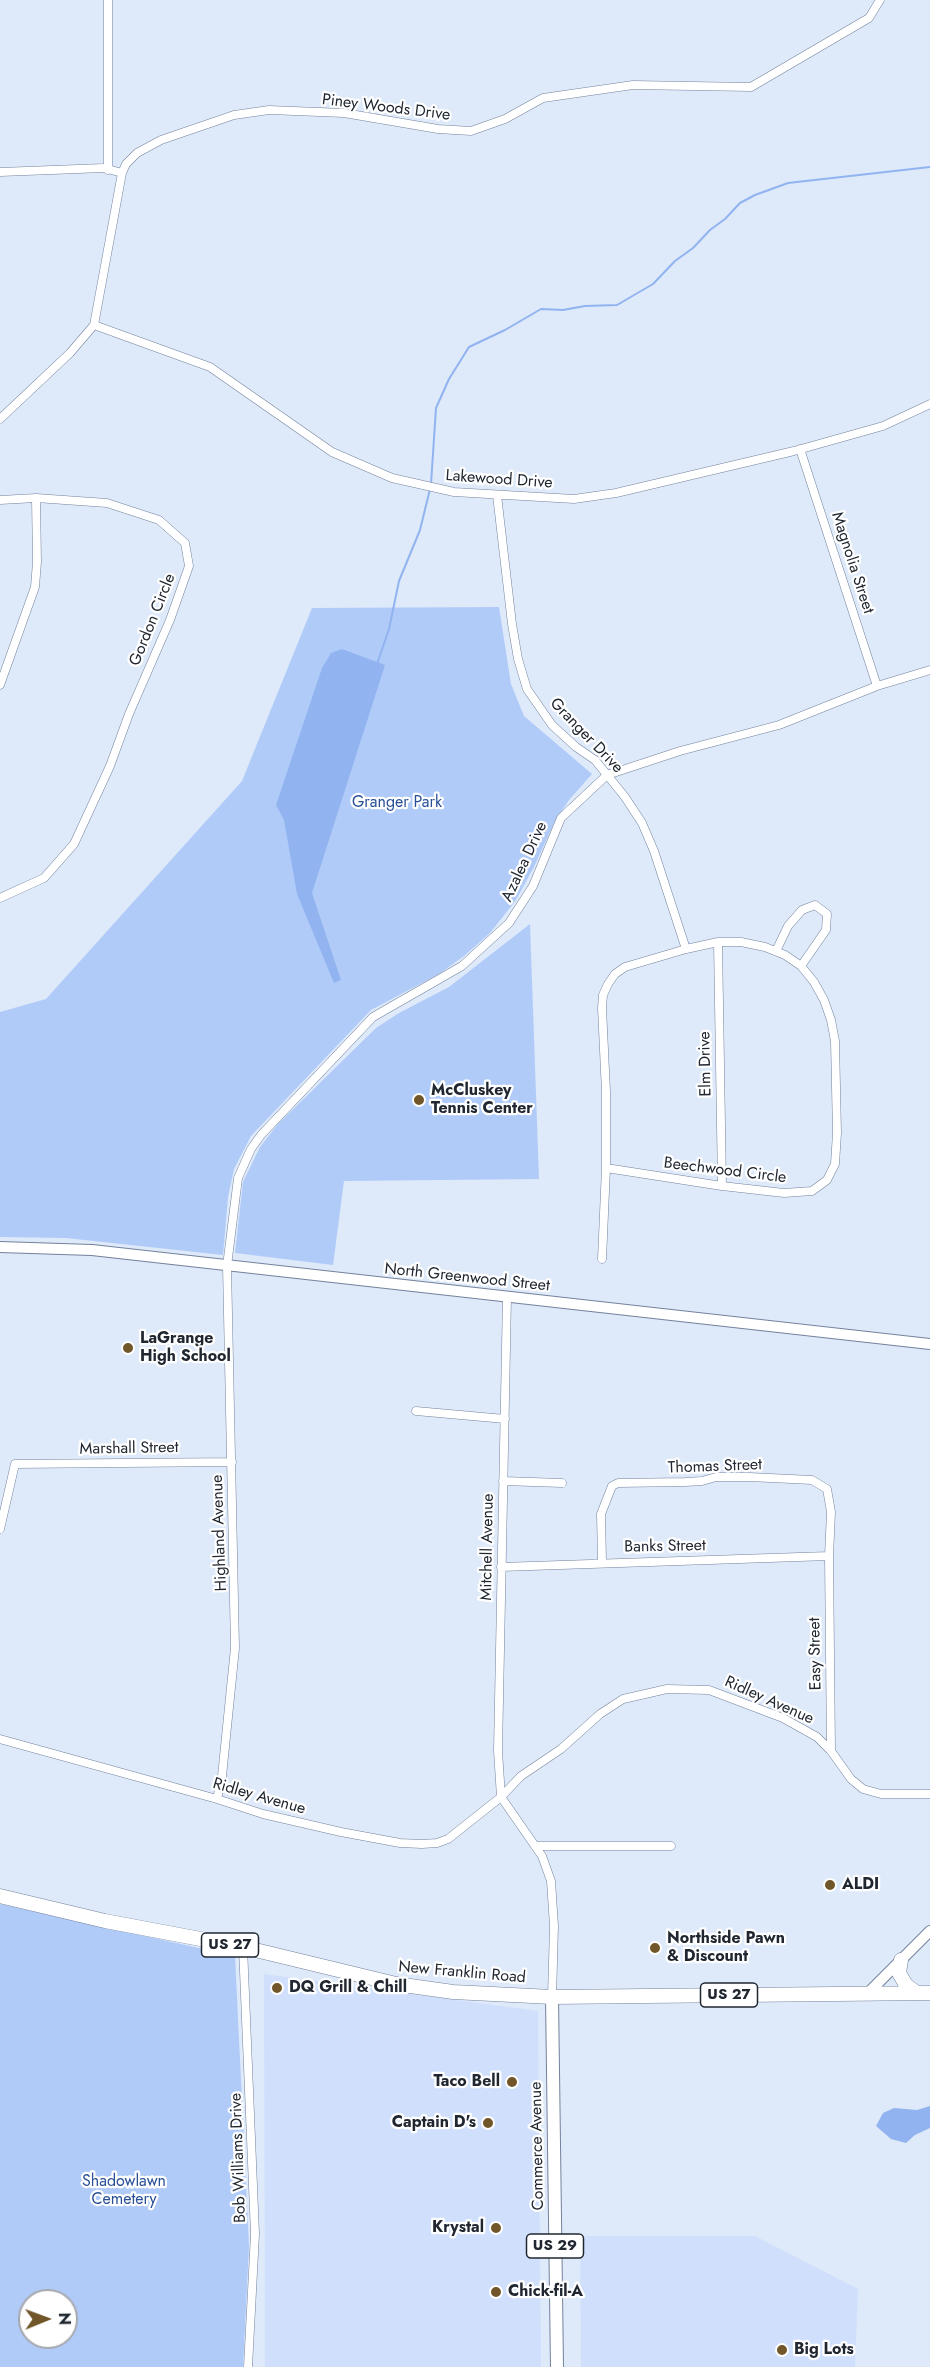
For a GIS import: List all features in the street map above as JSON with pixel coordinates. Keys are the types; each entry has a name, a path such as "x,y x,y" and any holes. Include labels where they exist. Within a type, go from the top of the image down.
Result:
{"highway":[{"name":"New Franklin Road","path":"0,1896 105,1921 243,1947 396,1984 453,1992 552,1997 923,1993"},
{"path":"901,1960 899,1973 906,1985 923,1993"}],"main road":[{"name":"North Greenwood Street","path":"0,1247 92,1251 930,1344"},
{"path":"867,1994 930,1931"},
{"name":"Commerce Avenue","path":"552,1997 557,2367"}],"street":[{"path":"108,0 108,170"},
{"name":"Piney Woods Drive","path":"122,173 126,164 137,153 161,140 234,115 269,110 344,113 438,129 471,131 505,119 543,98 633,84 751,87 869,18 880,0"},
{"path":"0,172 108,170 122,173 94,325 70,353 0,419"},
{"name":"Lakewood Drive","path":"94,325 210,367 332,452 392,478 454,492 574,499 616,493 801,449 883,426 930,404"},
{"name":"Magnolia Street","path":"801,449 878,686"},
{"name":"Granger Drive","path":"497,495 513,632 527,689 552,724 576,747 595,760 642,823 654,851 686,949"},
{"path":"0,685 35,587 36,498"},
{"name":"Gordon Circle","path":"0,500 36,498 107,503 159,520 185,543 189,566 170,620 129,714 110,766 74,844 44,878 0,898"},
{"name":"Azalea Drive","path":"227,1266 238,1178 243,1163 261,1135 373,1017 462,966 509,923 533,886 561,818 607,776 680,751 779,725 878,686 930,670"},
{"path":"776,951 788,926 802,910 815,905 827,914 826,930 801,966"},
{"name":"Beechwood Circle","path":"602,1259 606,1168 606,1082 602,1008 605,990 611,979 625,967 718,942 741,942 776,951 801,966 824,999 833,1030 837,1069 837,1133 833,1170 823,1185 806,1193 784,1193 606,1168"},
{"name":"Elm Drive","path":"718,942 722,1186"},
{"name":"Highland Avenue","path":"217,1799 222,1776 236,1648 227,1266"},
{"name":"Mitchell Avenue","path":"501,1797 498,1751 507,1297"},
{"path":"416,1412 505,1419"},
{"name":"Marshall Street","path":"0,1529 15,1464 232,1462"},
{"name":"Thomas Street","path":"602,1562 601,1515 612,1486 624,1482 702,1481 716,1477 812,1480 827,1489 831,1512 829,1556"},
{"path":"503,1480 562,1483"},
{"name":"Banks Street","path":"501,1567 829,1556"},
{"name":"Easy Street","path":"829,1556 831,1751"},
{"name":"Ridley Avenue","path":"0,1739 217,1799 263,1814 400,1843 437,1843 448,1839 501,1797 521,1776 561,1749 600,1714 623,1699 667,1689 709,1690 783,1719 817,1737 831,1751 851,1779 863,1789 881,1794 930,1794"},
{"path":"501,1797 545,1863 553,1892 552,1997"},
{"path":"535,1846 671,1846"},
{"name":"Bob Williams Drive","path":"243,1947 255,2234 251,2347 248,2367"}],"shaded area":[{"path":"342,649 385,665 312,893 341,980 334,983 297,894 284,820 276,805 322,668 331,653"},
{"path":"264,1974 538,2011 541,2367 265,2367"},
{"path":"930,2106 930,2128 915,2135 906,2143 891,2139 876,2126 883,2113 894,2108 917,2110"},
{"path":"580,2236 755,2236 858,2289 855,2367 581,2367"}],"green space":[{"name":"Granger Park","path":"499,607 511,684 524,716 592,774 569,800 555,821 516,900 490,933 439,974 371,1010 251,1136 234,1169 228,1197 223,1255 66,1238 0,1237 0,1012 46,999 242,781 312,608"},
{"name":"McCluskey Tennis Center","path":"530,924 539,1179 344,1181 333,1265 235,1253 243,1182 260,1147 278,1124 376,1028 399,1013 449,987"},
{"name":"Shadowlawn Cemetery","path":"0,1904 235,1956 249,2246 243,2367 0,2367"}],"waterway":[{"path":"431,484 436,408 449,379 469,347 541,309 563,310 585,306 617,305 653,284 675,261 693,248 740,203 755,195 788,183 930,167"},
{"path":"377,664 389,629 399,581 420,530 430,489"}],"place":[{"name":"McCluskey Tennis Center","path":"419,1100"},
{"name":"LaGrange High School","path":"128,1348"},
{"name":"ALDI","path":"830,1885"},
{"name":"Northside Pawn & Discount","path":"655,1948"},
{"name":"DQ Grill & Chill","path":"277,1988"},
{"name":"Taco Bell","path":"512,2082"},
{"name":"Captain D's","path":"488,2123"},
{"name":"Krystal","path":"496,2228"},
{"name":"Chick-fil-A","path":"496,2292"},
{"name":"Big Lots","path":"782,2350"}]}
